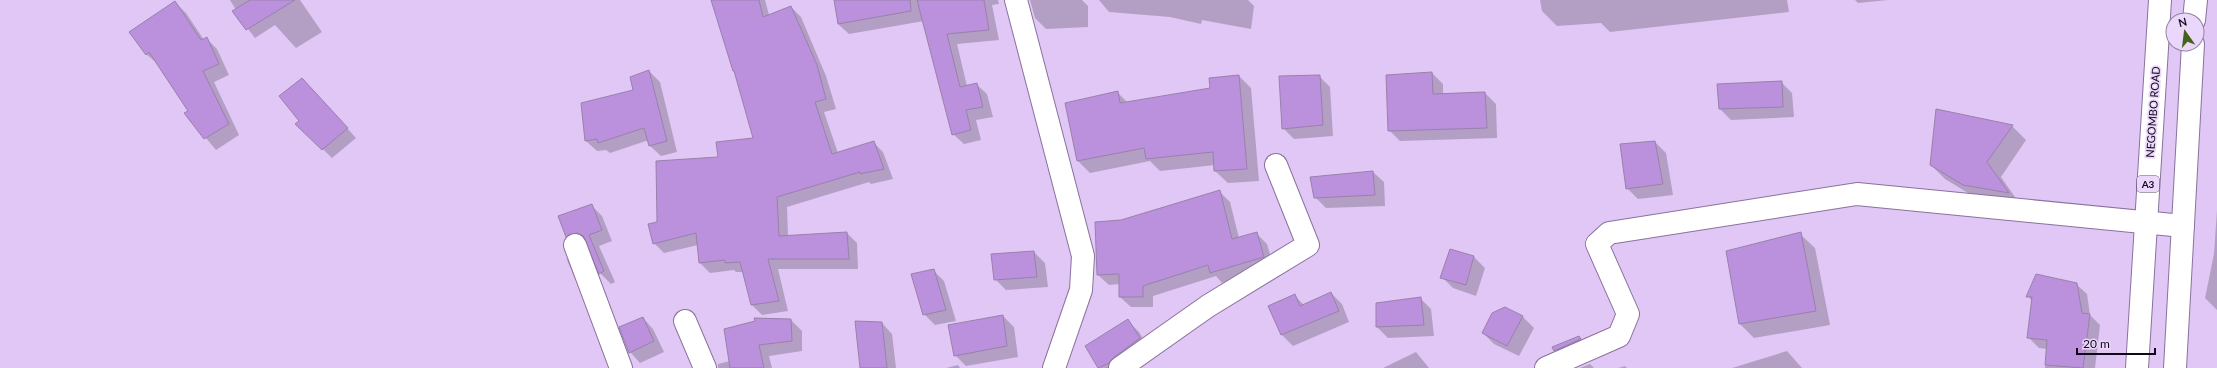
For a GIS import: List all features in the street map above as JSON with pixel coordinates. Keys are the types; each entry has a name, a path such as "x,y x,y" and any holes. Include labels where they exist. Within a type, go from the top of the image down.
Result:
{"main road":[{"path":"1016,0 1083,256 1081,290 1054,368"},
{"name":"NEGOMBO ROAD","path":"2137,368 2160,0"},
{"path":"2195,12 2196,0"},
{"path":"2175,368 2193,52"},
{"path":"1120,368 1208,306 1308,245 1276,165"},
{"path":"1546,368 1619,336 1628,314 1597,244 1609,233 1857,194 2183,226"},
{"path":"575,245 621,368"},
{"path":"685,321 705,368"}],"building":[{"path":"250,0 295,0 246,30 232,11"},
{"path":"711,0 759,0 763,17 791,6 817,65 826,99 815,102 832,154 874,141 884,169 860,174 860,172 777,197 779,236 847,232 849,259 768,259 779,301 751,305 740,262 725,263 725,260 699,263 696,233 653,244 648,224 657,222 656,161 718,157 716,142 753,138 734,71"},
{"path":"834,0 910,0 911,11 838,24"},
{"path":"917,0 984,0 989,30 947,34 960,87 977,83 983,107 966,110 971,130 952,135"},
{"path":"175,1 201,40 207,37 219,64 203,71 229,124 204,139 184,113 188,111 149,52 146,55 129,32"},
{"path":"649,70 667,141 649,146 644,128 598,143 597,139 585,141 581,103 633,90 630,77"},
{"path":"1432,72 1433,94 1485,92 1487,128 1388,131 1386,75"},
{"path":"1239,75 1247,169 1214,171 1213,152 1146,159 1144,148 1077,161 1065,103 1118,91 1120,103 1210,88 1209,78"},
{"path":"1320,75 1323,125 1282,129 1279,76"},
{"path":"302,78 348,128 322,150 295,124 299,121 279,96"},
{"path":"1782,81 1783,107 1719,109 1717,84"},
{"path":"1936,109 2013,125 1987,162 2009,193 1963,185 1930,165"},
{"path":"1655,141 1663,184 1626,189 1620,144"},
{"path":"1373,171 1375,195 1314,198 1310,177"},
{"path":"1220,190 1232,239 1257,232 1264,257 1210,273 1208,265 1143,286 1143,297 1119,297 1119,274 1097,275 1095,222 1121,220"},
{"path":"592,204 602,230 589,235 604,271 599,274 583,236 577,233 566,237 558,216"},
{"path":"1801,232 1816,311 1739,324 1726,251"},
{"path":"1450,249 1474,256 1466,285 1440,278"},
{"path":"1034,251 1037,277 994,280 991,254"},
{"path":"934,269 946,310 923,315 911,274"},
{"path":"2036,274 2077,283 2082,313 2090,314 2083,368 2045,365 2047,340 2027,338 2032,297 2026,297"},
{"path":"1331,292 1339,311 1281,335 1268,306 1295,294 1300,306"},
{"path":"1421,297 1424,325 1376,327 1376,303"},
{"path":"1505,307 1523,316 1507,346 1482,333 1492,313"},
{"path":"1003,315 1007,346 954,356 948,325"},
{"path":"643,317 654,341 629,353 619,327"},
{"path":"754,318 791,319 792,341 759,345 764,368 730,368 724,329 755,321"},
{"path":"1128,319 1140,338 1113,358 1109,363 1098,368 1085,346"},
{"path":"855,321 882,322 887,368 860,368"},
{"path":"1579,336 1581,339 1554,351 1552,347"}]}
